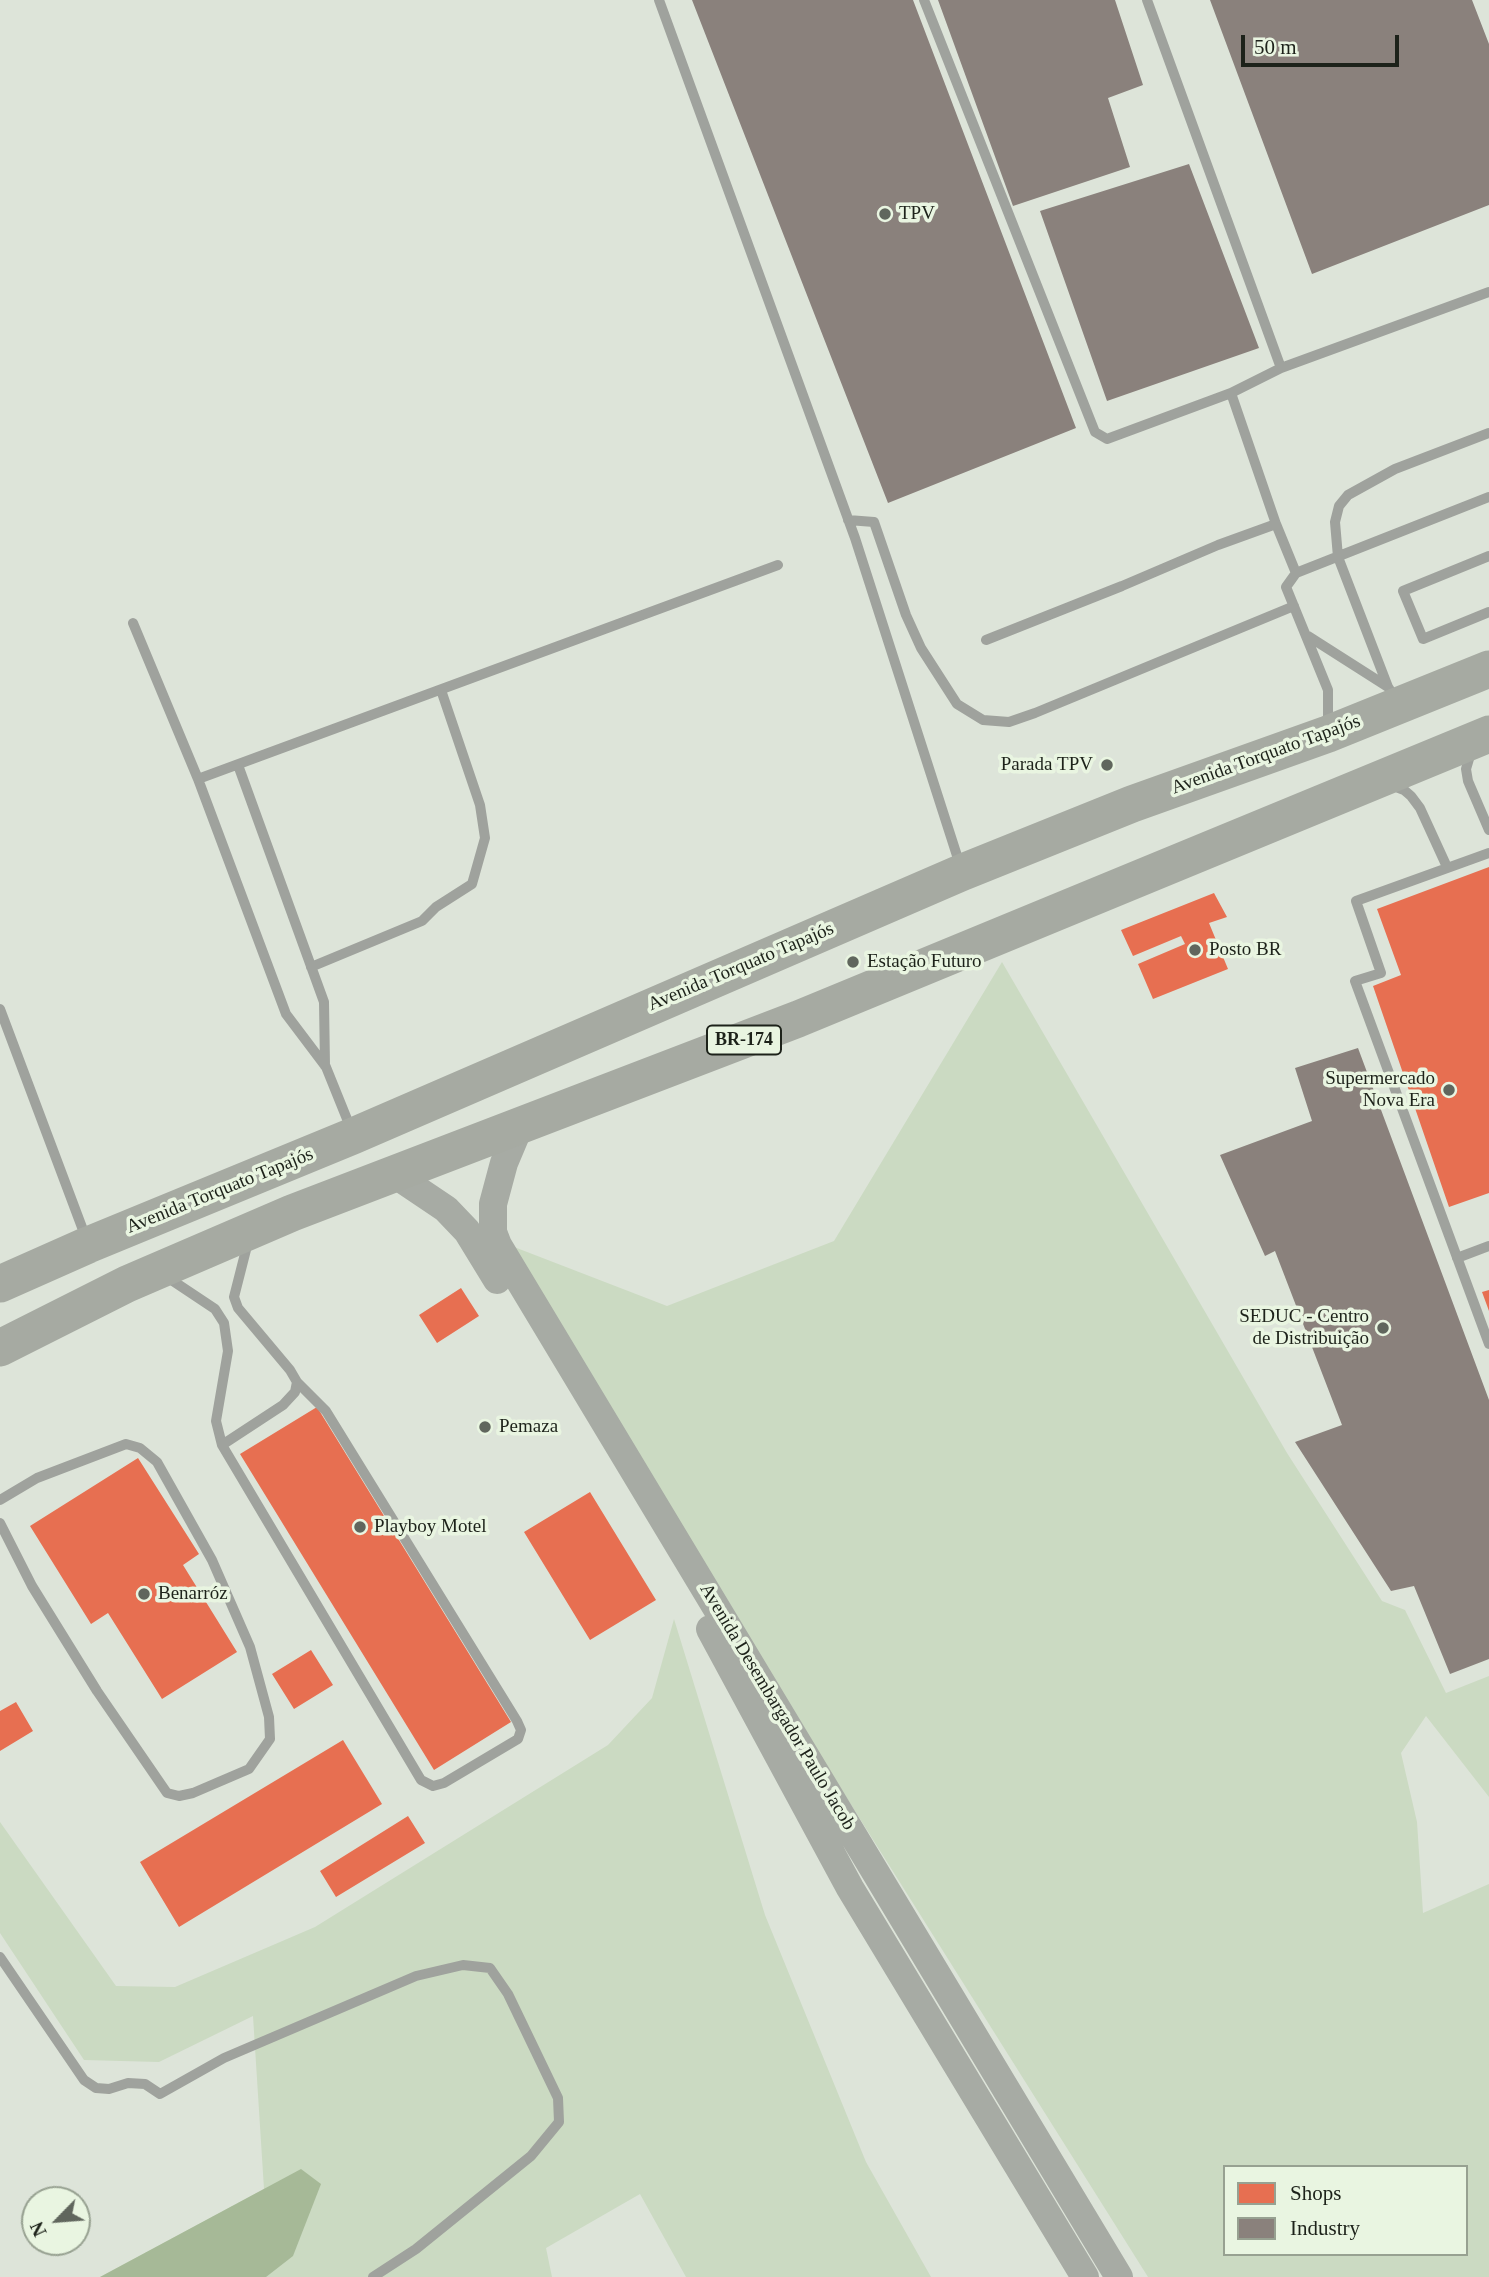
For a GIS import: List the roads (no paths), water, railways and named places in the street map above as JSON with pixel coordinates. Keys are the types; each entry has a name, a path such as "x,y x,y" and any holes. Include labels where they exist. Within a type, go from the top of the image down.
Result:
{"highway":[{"name":"Avenida Torquato Tapajós","path":"0,1284 353,1136 962,872 1132,804 1328,734 1394,696 1489,669"},
{"name":"BR-174","path":"0,1348 142,1278 251,1231 798,1019 1485,736"},
{"path":"0,1326 142,1278"}],"street":[{"name":"Avenida Desembargador Paulo Jacob","path":"520,1125 504,1163 493,1204 493,1232 498,1245 1119,2277"},
{"name":"Avenida Desembargador Paulo Jacob","path":"394,1174 446,1209 467,1231 697,1606 850,1888 1085,2277"},
{"path":"881,1940 907,1927"}],"lane":[{"path":"659,0 848,520 962,872"},
{"path":"924,0 1095,432 1107,439 1231,393 1281,368 1489,292"},
{"path":"1147,0 1281,368"},
{"path":"1231,393 1276,524 1296,573"},
{"path":"1394,696 1338,557 1335,522 1339,506 1348,495 1395,469 1489,433"},
{"path":"1328,734 1328,690 1286,587 1296,573 1489,497"},
{"path":"848,520 874,522 906,615 921,648 957,704 983,720 1009,722 1035,713 1294,606"},
{"path":"986,640 1276,524"},
{"path":"1489,556 1403,591 1423,639 1489,611"},
{"path":"198,779 778,565"},
{"path":"133,623 198,779 286,1014 326,1067 353,1136"},
{"path":"1307,635 1394,696"},
{"path":"311,967 422,920 436,907 472,884 485,838 481,805 441,690"},
{"path":"1485,736 1471,753 1466,769 1468,781 1489,830"},
{"path":"238,765 324,1002 326,1067"},
{"path":"1377,781 1395,786 1411,796 1447,867"},
{"path":"1489,852 1356,901 1381,973 1354,981 1489,1344"},
{"path":"0,1009 88,1245"},
{"path":"142,1278 215,1308 224,1322 228,1351 216,1421 222,1445 421,1780 433,1786 444,1783 518,1738 521,1730 326,1411 296,1382 290,1370 238,1308 234,1297 251,1231"},
{"path":"1457,1258 1489,1246"},
{"path":"222,1445 283,1405 295,1392 296,1382"},
{"path":"0,1500 37,1478 125,1444 140,1448 157,1462 212,1560 250,1647 269,1717 270,1739 249,1769 193,1793 179,1796 167,1793 97,1691 32,1586 0,1523"},
{"path":"0,1957 84,2080 96,2088 109,2089 128,2083 145,2084 160,2094 224,2058 416,1976 463,1965 490,1968 508,1994 558,2098 559,2122 531,2156 416,2249 373,2277"}],"place":[{"name":"TPV","path":"885,214"},
{"name":"Parada TPV","path":"1107,765"},
{"name":"Posto BR","path":"1195,950"},
{"name":"Estação Futuro","path":"853,962"},
{"name":"Supermercado Nova Era","path":"1449,1090"},
{"name":"SEDUC - Centro de Distribuição","path":"1383,1328"},
{"name":"Pemaza","path":"485,1427"},
{"name":"Playboy Motel","path":"360,1527"},
{"name":"Benarróz","path":"144,1594"}]}
